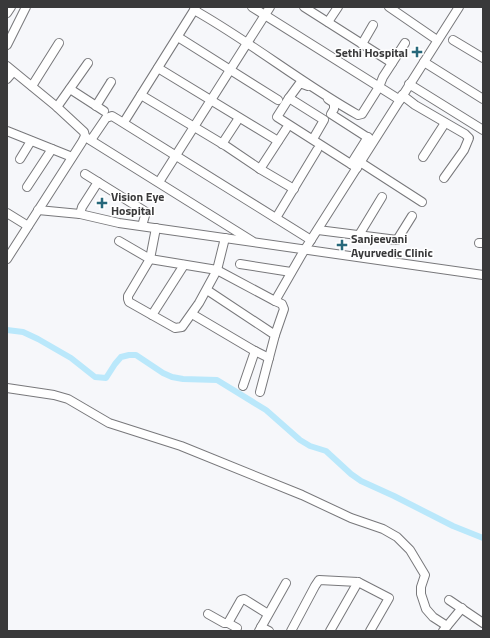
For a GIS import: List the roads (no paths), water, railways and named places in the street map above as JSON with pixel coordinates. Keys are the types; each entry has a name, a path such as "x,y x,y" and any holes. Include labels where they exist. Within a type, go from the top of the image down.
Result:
{"street":[{"path":"7,13 11,7"},
{"path":"7,44 26,7"},
{"path":"252,7 379,87 415,105 465,134 469,138 464,150 444,178"},
{"path":"159,182 270,7"},
{"path":"304,7 392,63"},
{"path":"328,22 338,7"},
{"path":"389,7 400,10 437,40"},
{"path":"275,301 291,272 318,230 369,138 401,98 459,7"},
{"path":"124,122 195,8 358,115 362,114 379,87 383,77 405,44"},
{"path":"362,44 373,25"},
{"path":"178,37 278,100"},
{"path":"453,40 483,58"},
{"path":"32,86 59,43"},
{"path":"424,62 483,99"},
{"path":"57,107 88,63"},
{"path":"158,68 278,141"},
{"path":"7,79 10,69 57,107 84,132 88,138 254,243"},
{"path":"96,106 111,82"},
{"path":"313,139 324,120 334,109 334,103 306,85 300,84 288,98 277,117 313,139 355,164 422,202"},
{"path":"409,84 483,130"},
{"path":"70,89 104,111"},
{"path":"141,95 294,189"},
{"path":"288,98 324,120"},
{"path":"331,114 369,138"},
{"path":"7,259 82,142 88,138 106,118 112,116 124,122 311,240"},
{"path":"222,144 239,118"},
{"path":"423,157 445,123"},
{"path":"260,169 286,128"},
{"path":"7,131 72,157"},
{"path":"20,159 31,141"},
{"path":"27,187 52,149"},
{"path":"276,218 317,150"},
{"path":"84,174 146,212 142,226"},
{"path":"80,214 98,182"},
{"path":"359,235 382,197"},
{"path":"38,210 80,214 119,223 483,275"},
{"path":"7,213 28,226"},
{"path":"318,230 397,240 412,216"},
{"path":"156,228 150,259 128,296 128,299 129,302 178,329 182,327 192,314 207,290 217,270 225,238"},
{"path":"119,242 150,259 217,270 282,304 284,309 275,335 260,392"},
{"path":"240,264 291,272"},
{"path":"152,315 184,265"},
{"path":"207,290 275,335"},
{"path":"192,314 269,358"},
{"path":"243,386 255,351"},
{"path":"7,388 54,395 68,399 109,423 181,446 302,495 351,518 383,528 397,537 410,550 425,575 421,587 421,594 426,608 433,617 445,628 462,608"},
{"path":"291,631 319,580 358,582 389,598 370,631"},
{"path":"330,631 358,582"},
{"path":"269,631 260,629 286,583"},
{"path":"228,623 241,600 244,599 268,614"},
{"path":"449,600 483,623"},
{"path":"208,614 237,628"}],"waterway":[{"path":"7,330 23,332 38,339 71,358 95,377 106,378 121,357 136,355 163,373 172,377 183,379 217,380 266,410 300,440 310,446 326,451 361,481 453,526 483,538"}],"place":[{"name":"Sethi Hospital","path":"417,52"},
{"name":"Vision Eye Hospital","path":"102,203"},
{"name":"Sanjeevani Ayurvedic Clinic","path":"342,245"}]}
